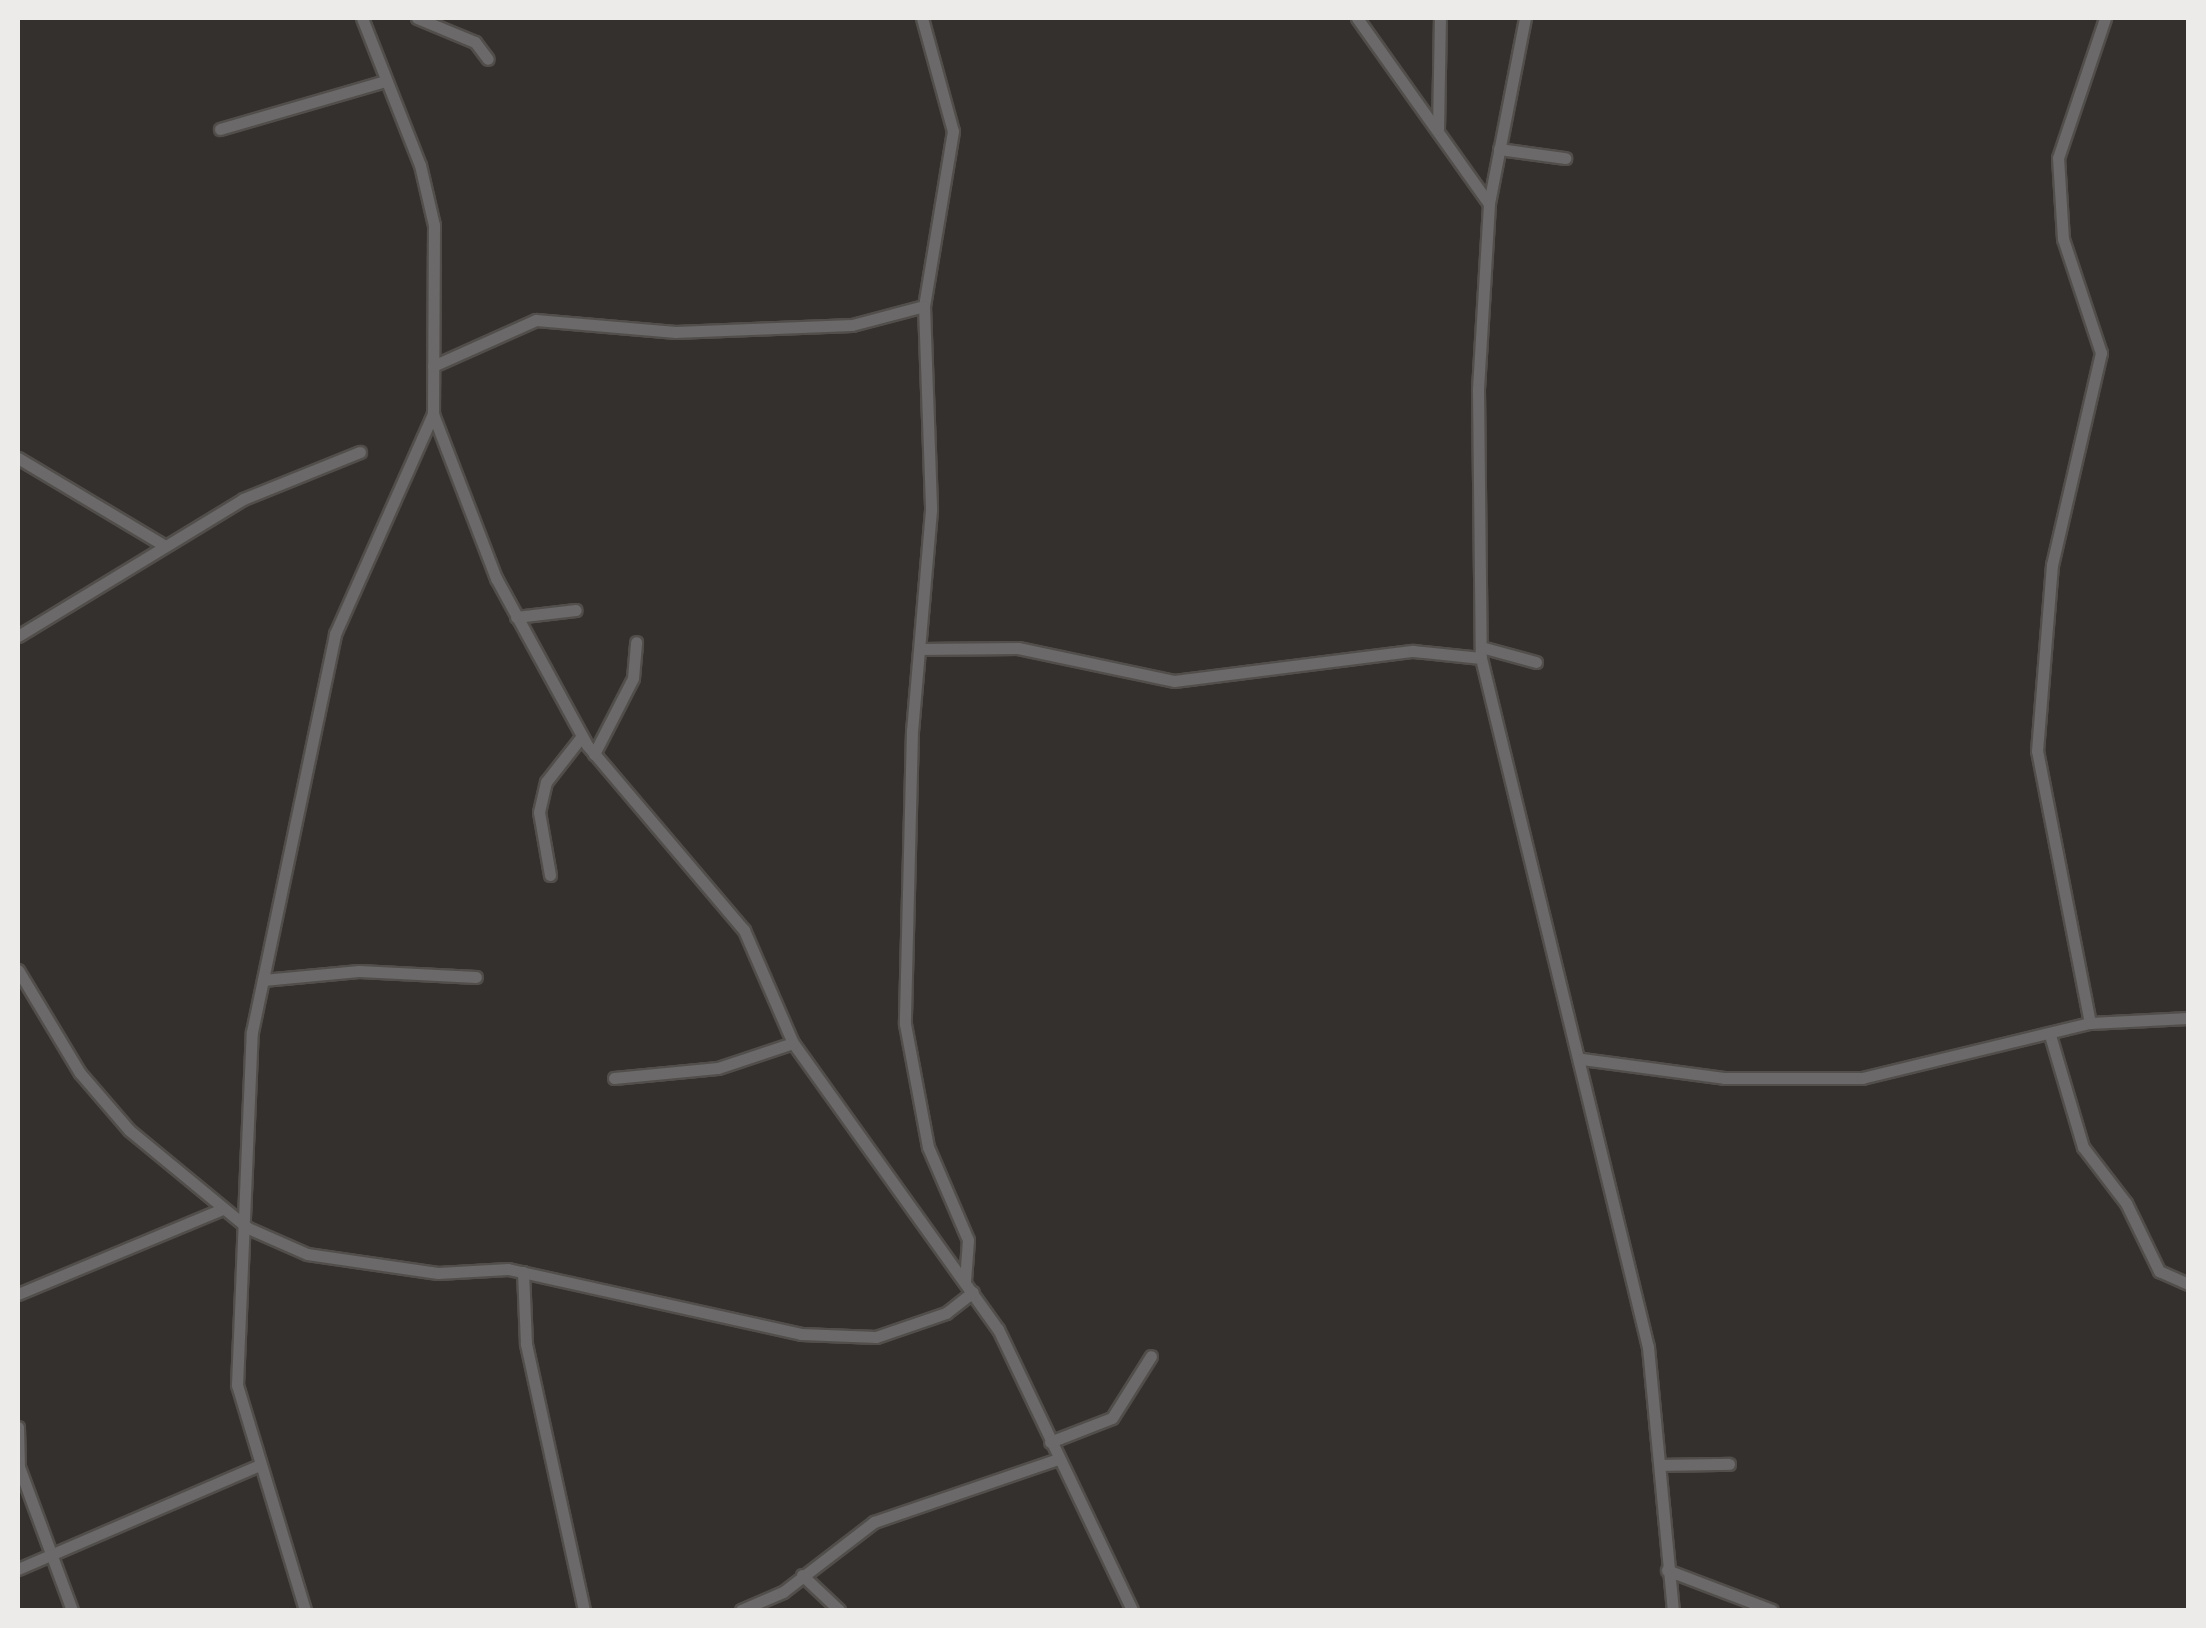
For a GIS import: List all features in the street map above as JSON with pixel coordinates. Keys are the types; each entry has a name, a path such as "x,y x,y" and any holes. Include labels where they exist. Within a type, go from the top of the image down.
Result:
{"street":[{"path":"362,18 434,226 434,414 516,617 594,754 744,930 793,1043 969,1287 1132,1610"},
{"path":"418,18 475,42 488,59"},
{"path":"18,970 80,1073 129,1130 248,1228 338,1259 523,1272 801,1334 876,1337 946,1313 969,1287 968,1240 928,1147 906,1046 920,649 931,510 924,306 953,131 922,18"},
{"path":"1357,18 1489,204"},
{"path":"1438,130 1440,18"},
{"path":"1525,18 1489,204 1478,389 1481,652 1582,1059 1648,1347 1662,1465 1666,1570 1673,1610"},
{"path":"2090,1023 2036,751 2052,565 2102,353 2062,239 2058,158 2105,18"},
{"path":"220,129 385,81"},
{"path":"1499,149 1564,158"},
{"path":"433,366 536,320 675,332 852,325 924,306"},
{"path":"306,1610 237,1385 236,1289 248,1228 262,980 334,634 434,414"},
{"path":"18,636 278,481 360,452"},
{"path":"18,458 166,546"},
{"path":"516,617 576,610"},
{"path":"594,754 632,678 636,642"},
{"path":"920,649 1018,648 1174,681 1413,651 1481,652 1536,662"},
{"path":"550,875 539,812 546,782 582,736"},
{"path":"262,980 359,971 476,977"},
{"path":"1582,1059 1724,1078 1843,1079 2090,1023 2188,1018"},
{"path":"2050,1035 2083,1147 2126,1203 2160,1271 2188,1284"},
{"path":"614,1078 718,1068 793,1043"},
{"path":"18,1294 222,1209"},
{"path":"523,1272 526,1344 584,1610"},
{"path":"1050,1442 1112,1418 1152,1356"},
{"path":"18,1427 19,1467 48,1559 72,1610"},
{"path":"741,1610 802,1575 874,1522 1058,1459"},
{"path":"1662,1465 1730,1464"},
{"path":"18,1569 260,1465"},
{"path":"1666,1570 1772,1610"},
{"path":"802,1575 839,1610"}]}
